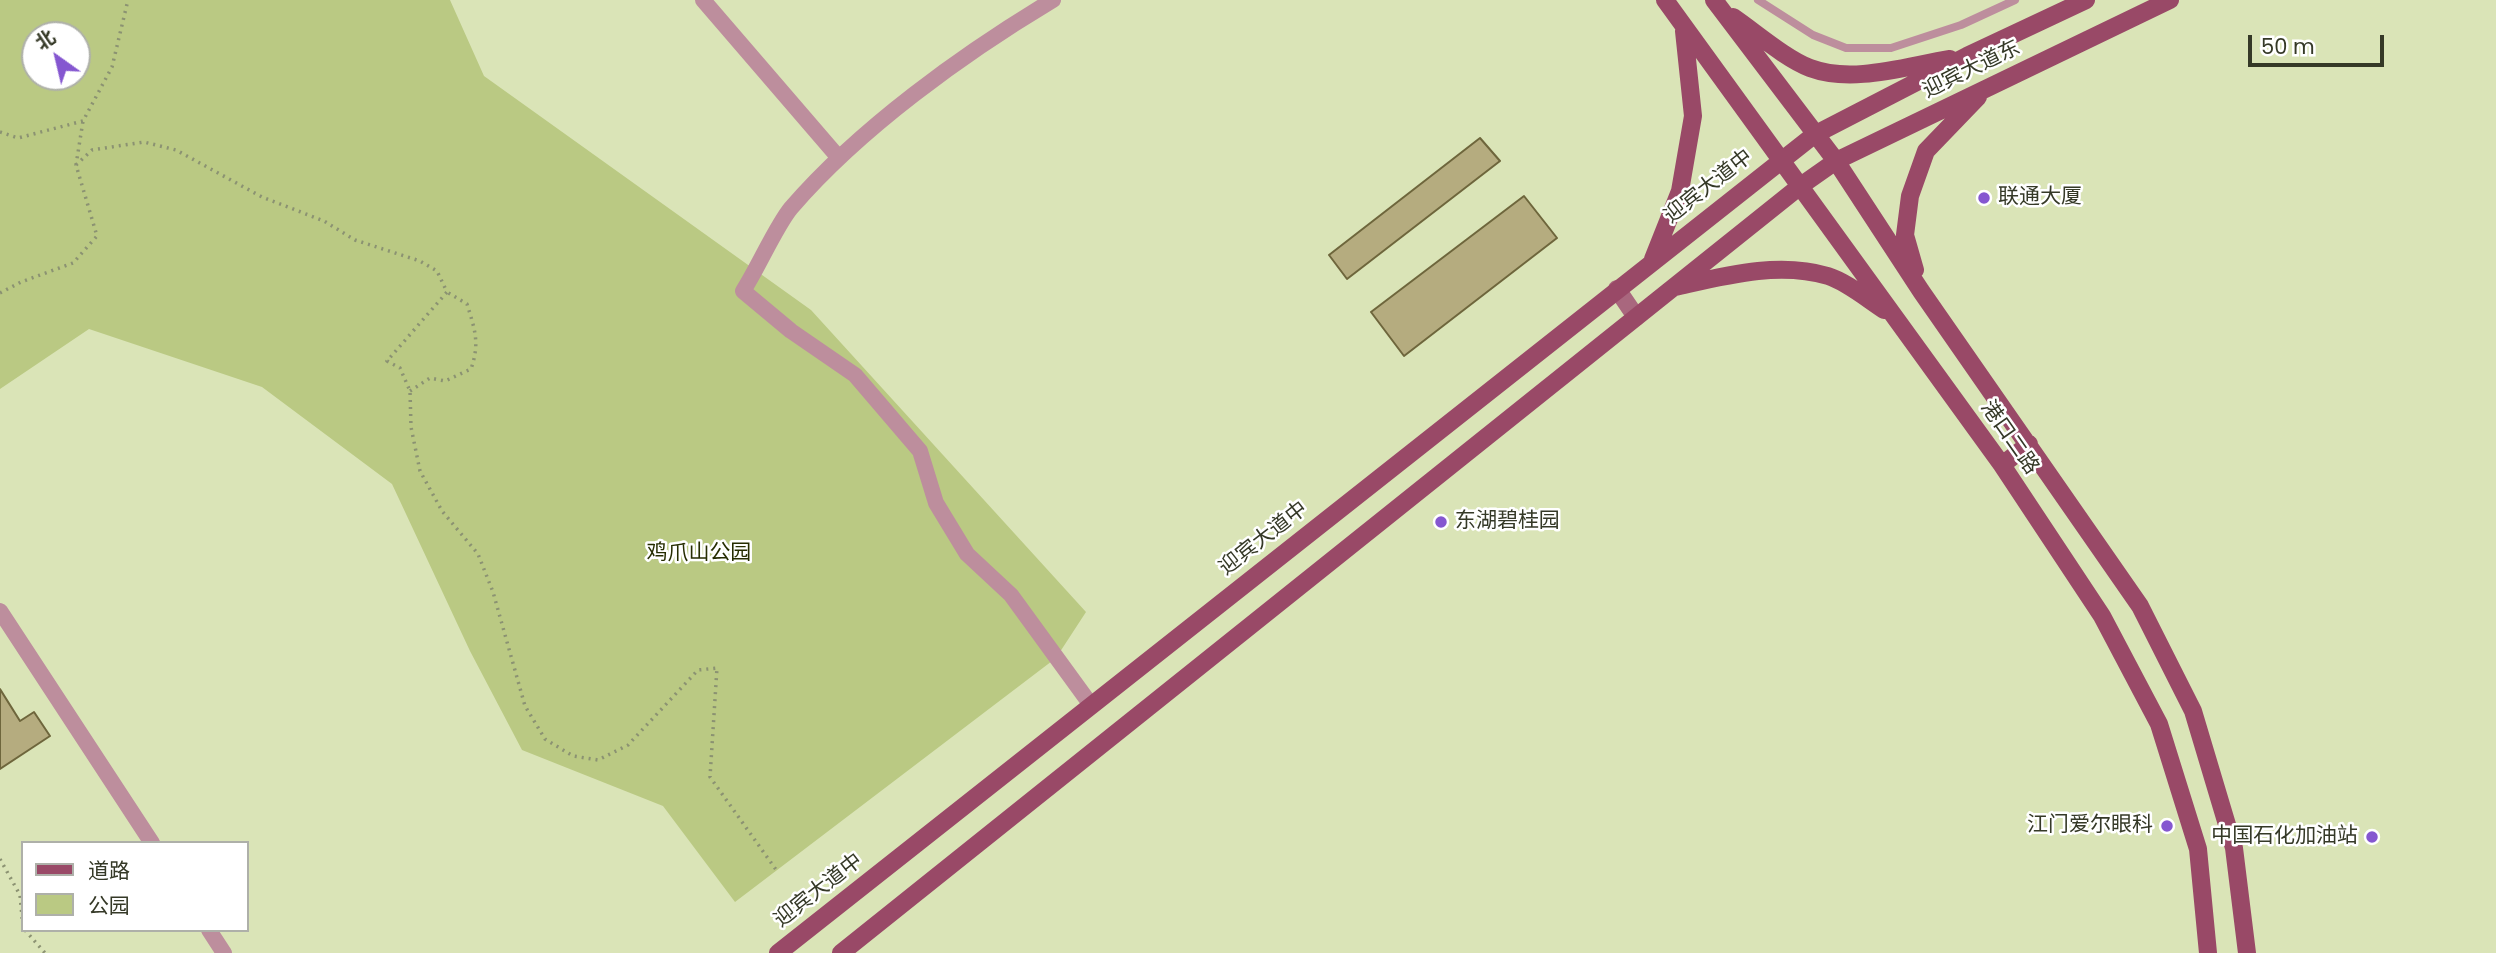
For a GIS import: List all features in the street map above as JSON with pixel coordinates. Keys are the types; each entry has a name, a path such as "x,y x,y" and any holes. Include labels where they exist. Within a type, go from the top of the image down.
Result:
{"main road":[{"name":"港口二路","path":"1665,0 1779,161 2002,465 2102,616 2159,724 2197,849 2208,953"},
{"name":"迎宾大道东","path":"1799,187 1836,161 2169,0"},
{"name":"迎宾大道东","path":"1779,161 1814,135 2074,3"},
{"name":"港口二路","path":"1717,5 1836,161 1921,290 2140,606 2193,711 2234,848 2247,953"},
{"path":"1717,5 1808,68 1837,74 1846,75 1967,56"},
{"path":"1652,261 1680,191 1693,116 1684,28"},
{"path":"1921,290 1905,235 1910,195 1926,150 1987,88"},
{"name":"迎宾大道中","path":"778,953 1779,161"},
{"path":"841,953 1799,187"},
{"path":"1672,288 1747,271 1797,272 1829,276 1892,315"},
{"path":"1617,289 1636,317"},
{"path":"2002,465 2029,444"}],"street":[{"path":"703,0 839,158"},
{"path":"1053,0 965,54 839,158 789,210 743,291 792,331 855,375 920,451 936,503 967,554 1011,595 1091,705"},
{"path":"0,611 151,841"},
{"path":"210,932 224,953"}],"lane":[{"path":"1758,0 1813,35 1846,48 1903,44 1961,25 2015,0"}],"path":[{"path":"0,293 20,282 73,263 97,236 76,165 83,121 112,68 128,0"},
{"path":"0,132 18,138 83,121"},
{"path":"76,165 92,150 144,142 176,150 262,197 324,221 355,240 421,261 437,271 447,292 467,303 478,348 471,369 445,381 430,378 410,391"},
{"path":"447,292 387,361 400,368 410,391 411,427 420,471 442,510 478,554 493,592 525,706 545,739 573,756 598,760 628,745 698,670 717,668 710,776 776,871"},
{"path":"0,859 20,895 21,904"},
{"path":"27,932 45,953"}],"green space":[{"name":"鸡爪山公园","path":"0,0 450,0 484,76 811,310 1086,612 1056,658 735,902 663,806 522,750 470,651 392,484 262,387 89,329 0,389"}],"building":[{"path":"1480,138 1500,161 1347,279 1329,255"},
{"path":"1524,196 1557,238 1404,356 1371,312"},
{"path":"0,689 20,721 34,712 50,736 0,769"}],"place":[{"name":"联通大厦","path":"1984,198"},
{"name":"东湖碧桂园","path":"1441,522"},
{"name":"江门爱尔眼科","path":"2167,826"},
{"name":"中国石化加油站","path":"2372,837"}]}
